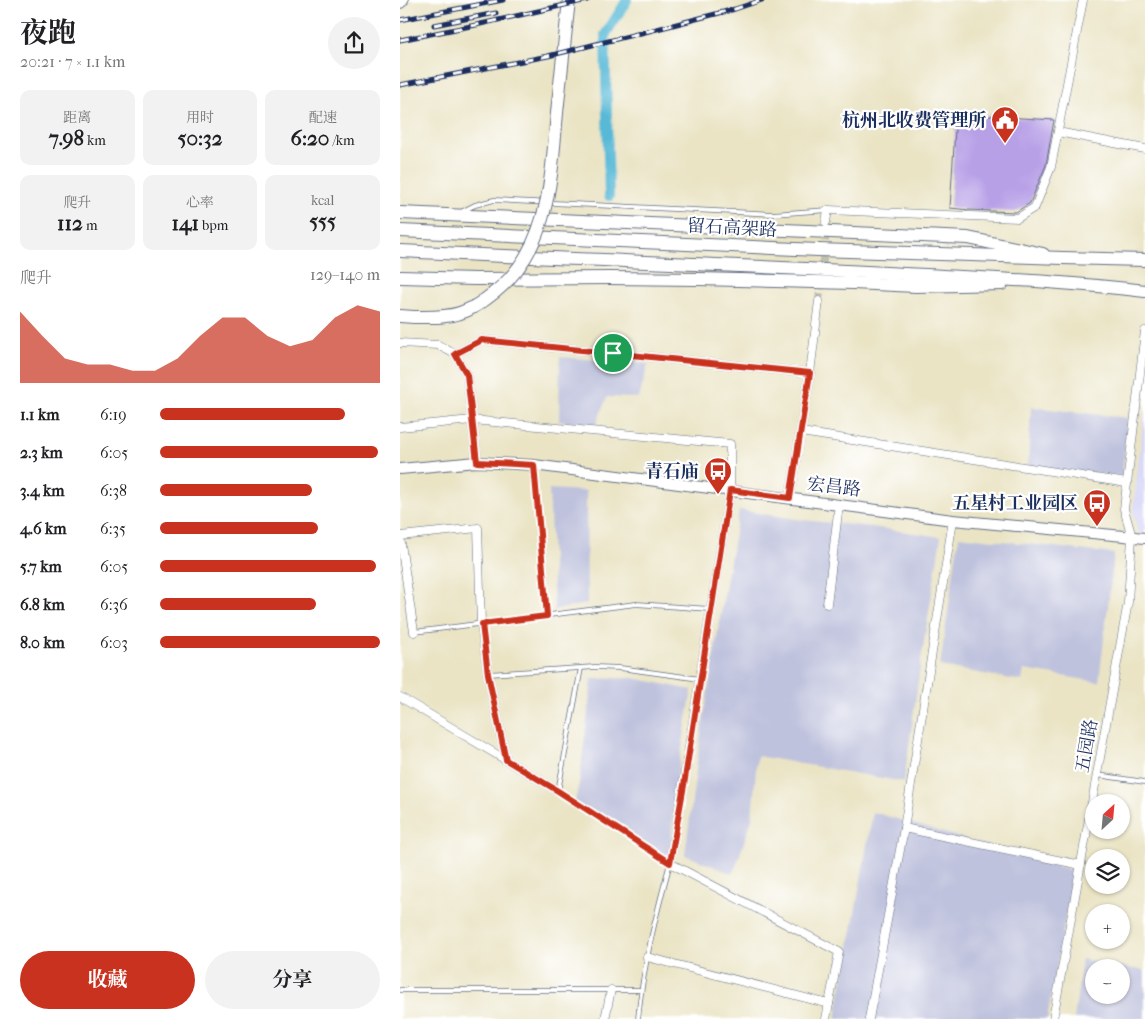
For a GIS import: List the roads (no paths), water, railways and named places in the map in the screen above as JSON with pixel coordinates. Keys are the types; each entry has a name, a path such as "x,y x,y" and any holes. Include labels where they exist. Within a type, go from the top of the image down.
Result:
{"main road":[{"path":"400,316 441,317 459,314 475,307 503,286 531,249 545,209 550,180 569,0"},
{"path":"400,206 440,215"},
{"path":"400,213 968,238 1063,258 1145,260"},
{"name":"留石高架路","path":"400,231 1063,258"},
{"name":"留石高架路","path":"400,251 523,258 819,269 1061,283"},
{"path":"400,277 698,279 916,286 1061,283 1145,290"}],"street":[{"path":"826,222 828,210 1018,218 1035,207 1051,167 1083,0"},
{"path":"1058,132 1145,149"},
{"path":"790,498 810,373 819,301"},
{"name":"五园路","path":"1053,1019 1128,602 1132,537 1124,509 1145,331"},
{"path":"455,354 482,340 810,373"},
{"path":"400,343 438,345 455,354 467,375 477,462"},
{"path":"400,427 472,420 730,444 730,490 670,863 839,952 826,1019"},
{"path":"801,432 1128,483"},
{"name":"宏昌路","path":"400,469 477,462 534,465 953,520 1145,538"},
{"path":"827,604 839,504"},
{"path":"868,1019 904,828 953,520"},
{"path":"414,632 400,536 478,528 482,624 488,674 506,760"},
{"path":"400,698 558,791"},
{"path":"904,828 1081,865"},
{"path":"647,957 829,1004"},
{"path":"605,1019 611,990"}],"lane":[{"path":"455,215 475,204 494,200 773,214 828,210"},
{"path":"534,465 547,616"},
{"path":"414,632 636,604 711,610"},
{"path":"581,668 558,791 670,863 656,913 640,990 638,1019"},
{"path":"488,674 581,668 620,668 700,679"},
{"path":"1098,775 1145,782"},
{"path":"400,990 640,990"}],"waterway":[{"path":"609,196 605,35 627,0"}],"tunnel":[{"path":"819,301 826,229"}],"railway":[{"path":"400,20 503,0"},
{"path":"400,40 587,0"},
{"path":"400,85 548,56 735,9 762,0"},
{"path":"434,25 496,13"}],"place":[{"name":"杭州北收费管理所","path":"1005,144"},
{"name":"青石庙","path":"718,495"},
{"name":"五星村工业园区","path":"1097,527"}]}
